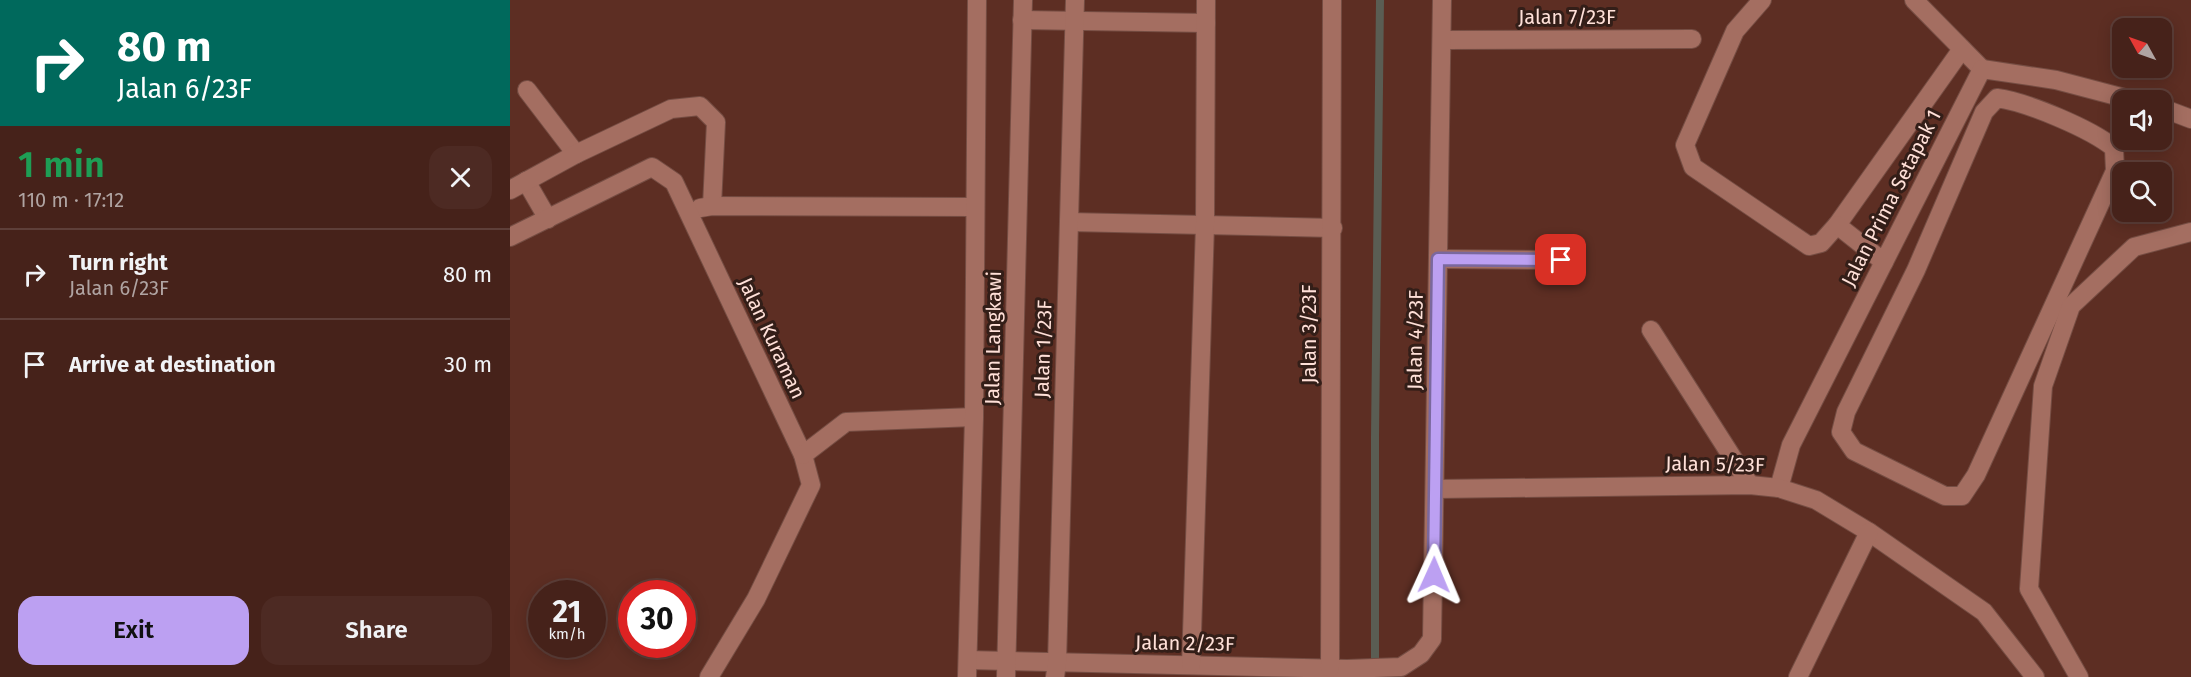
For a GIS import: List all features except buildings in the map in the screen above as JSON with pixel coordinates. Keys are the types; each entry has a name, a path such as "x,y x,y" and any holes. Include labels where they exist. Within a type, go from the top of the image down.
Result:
{"street":[{"name":"Jalan Langkawi","path":"967,669 974,417 977,0"},
{"name":"Jalan Langkawi","path":"1007,669 1023,0"},
{"name":"Jalan 1/23F","path":"1056,670 1075,0"},
{"path":"1191,665 1205,225 1206,0"},
{"name":"Jalan 3/23F","path":"1332,0 1338,669"},
{"name":"Jalan 4/23F","path":"1401,667 1421,654 1432,639 1442,0"},
{"path":"1762,0 1735,31 1685,145 1693,167 1809,246 1821,243 1837,225 1962,49"},
{"path":"1914,0 1982,69 2056,80 2112,95"},
{"path":"1022,20 1206,23"},
{"name":"Jalan 7/23F","path":"1443,40 1692,39"},
{"name":"Jalan Prima Setapak 1","path":"1779,488 1791,445 1982,69"},
{"path":"527,90 576,154"},
{"path":"1996,98 2015,100 2100,137 2114,148 2115,171 1976,475 1962,496 1946,496 1854,451 1841,432 1846,412 1916,270 1984,112 1996,98"},
{"path":"548,219 518,186 576,154 670,109 700,106 716,122 712,206"},
{"path":"2172,112 2191,119"},
{"name":"Jalan Kuraman","path":"510,237 652,167 674,182 803,455 811,485 756,599 709,677"},
{"path":"687,210 712,206 974,207"},
{"path":"1070,222 1333,228"},
{"path":"1837,225 1886,259 1916,270"},
{"path":"2079,677 2029,589 2043,386 2071,306 2134,247 2191,232"},
{"path":"1438,259 1561,260"},
{"path":"1651,330 1750,485"},
{"path":"803,455 846,422 974,417"},
{"name":"Jalan 5/23F","path":"1436,489 1750,485 1779,488 1816,500 1869,532 1984,612 2035,677"},
{"path":"1798,677 1869,532"},
{"name":"Jalan 2/23F","path":"967,669 1056,670 1191,665 1338,669 1401,667"}],"waterway":[{"path":"1375,677 1380,0"}],"route":[{"path":"1434,575 1438,259 1561,260"}]}
